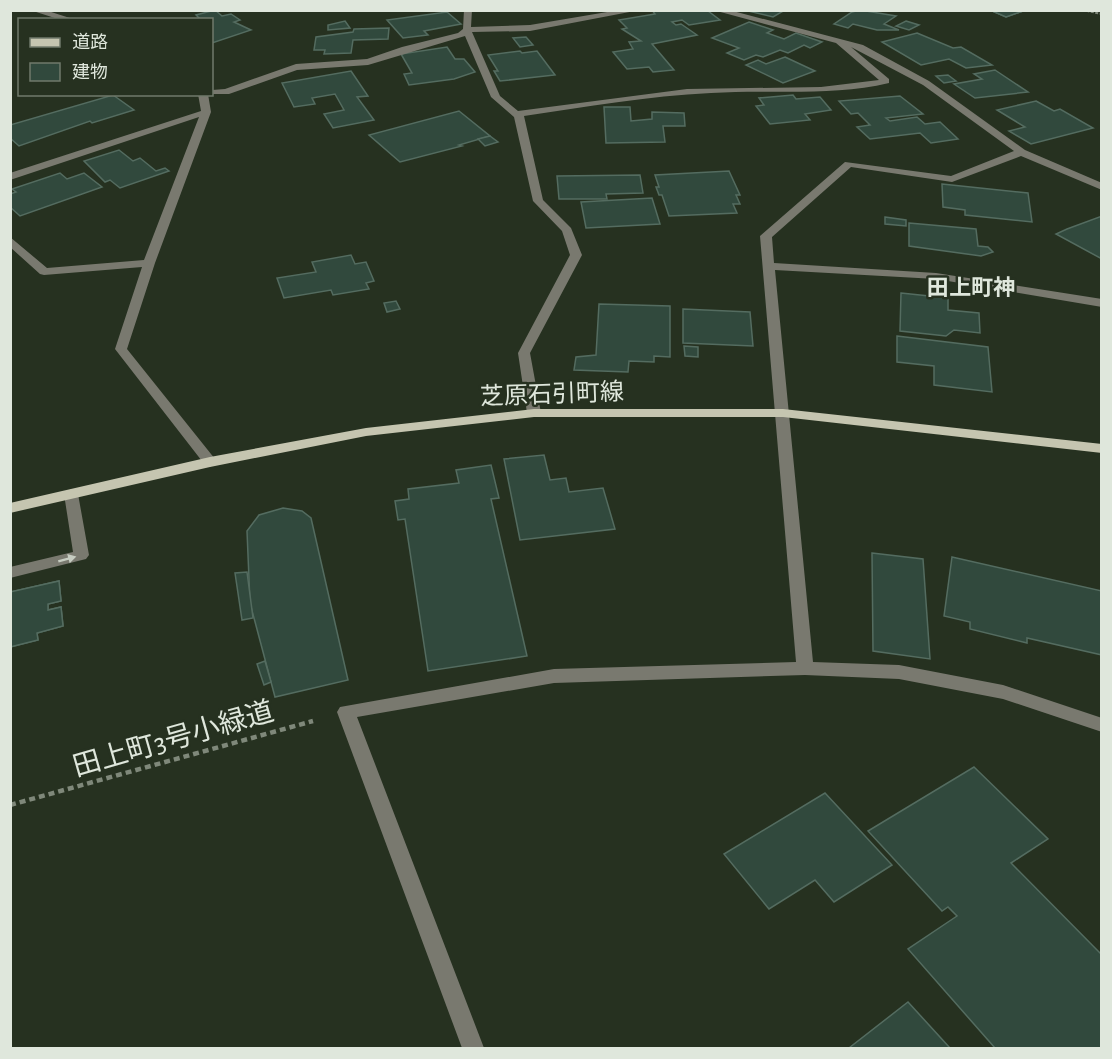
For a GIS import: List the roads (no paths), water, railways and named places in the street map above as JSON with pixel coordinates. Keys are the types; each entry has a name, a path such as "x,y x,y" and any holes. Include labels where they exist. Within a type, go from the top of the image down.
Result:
{"main road":[{"name":"芝原石引町線","path":"10,508 210,462 366,432 534,413 783,413 1101,449"}],"street":[{"path":"34,10 64,18"},
{"path":"468,10 467,30 496,97 519,116 538,201 567,230 576,255 525,353 534,413"},
{"path":"213,93 226,92 296,67 369,62 405,49 461,35 467,30 530,28 636,10"},
{"path":"717,10 860,47 926,83 1022,152 1101,187"},
{"path":"516,114 702,91 823,89 886,81 837,40"},
{"path":"203,96 206,112 149,263 121,349 210,462"},
{"path":"10,177 206,112"},
{"path":"805,668 766,236 849,164 952,179 1022,152"},
{"path":"10,240 44,272 149,263"},
{"path":"769,266 936,276 1101,303"},
{"path":"10,573 81,555 71,494"},
{"path":"473,1048 346,712 554,676 805,668 899,672 1003,692 1101,725"}],"district":[{"name":"田上町神","path":"971,287"}]}
